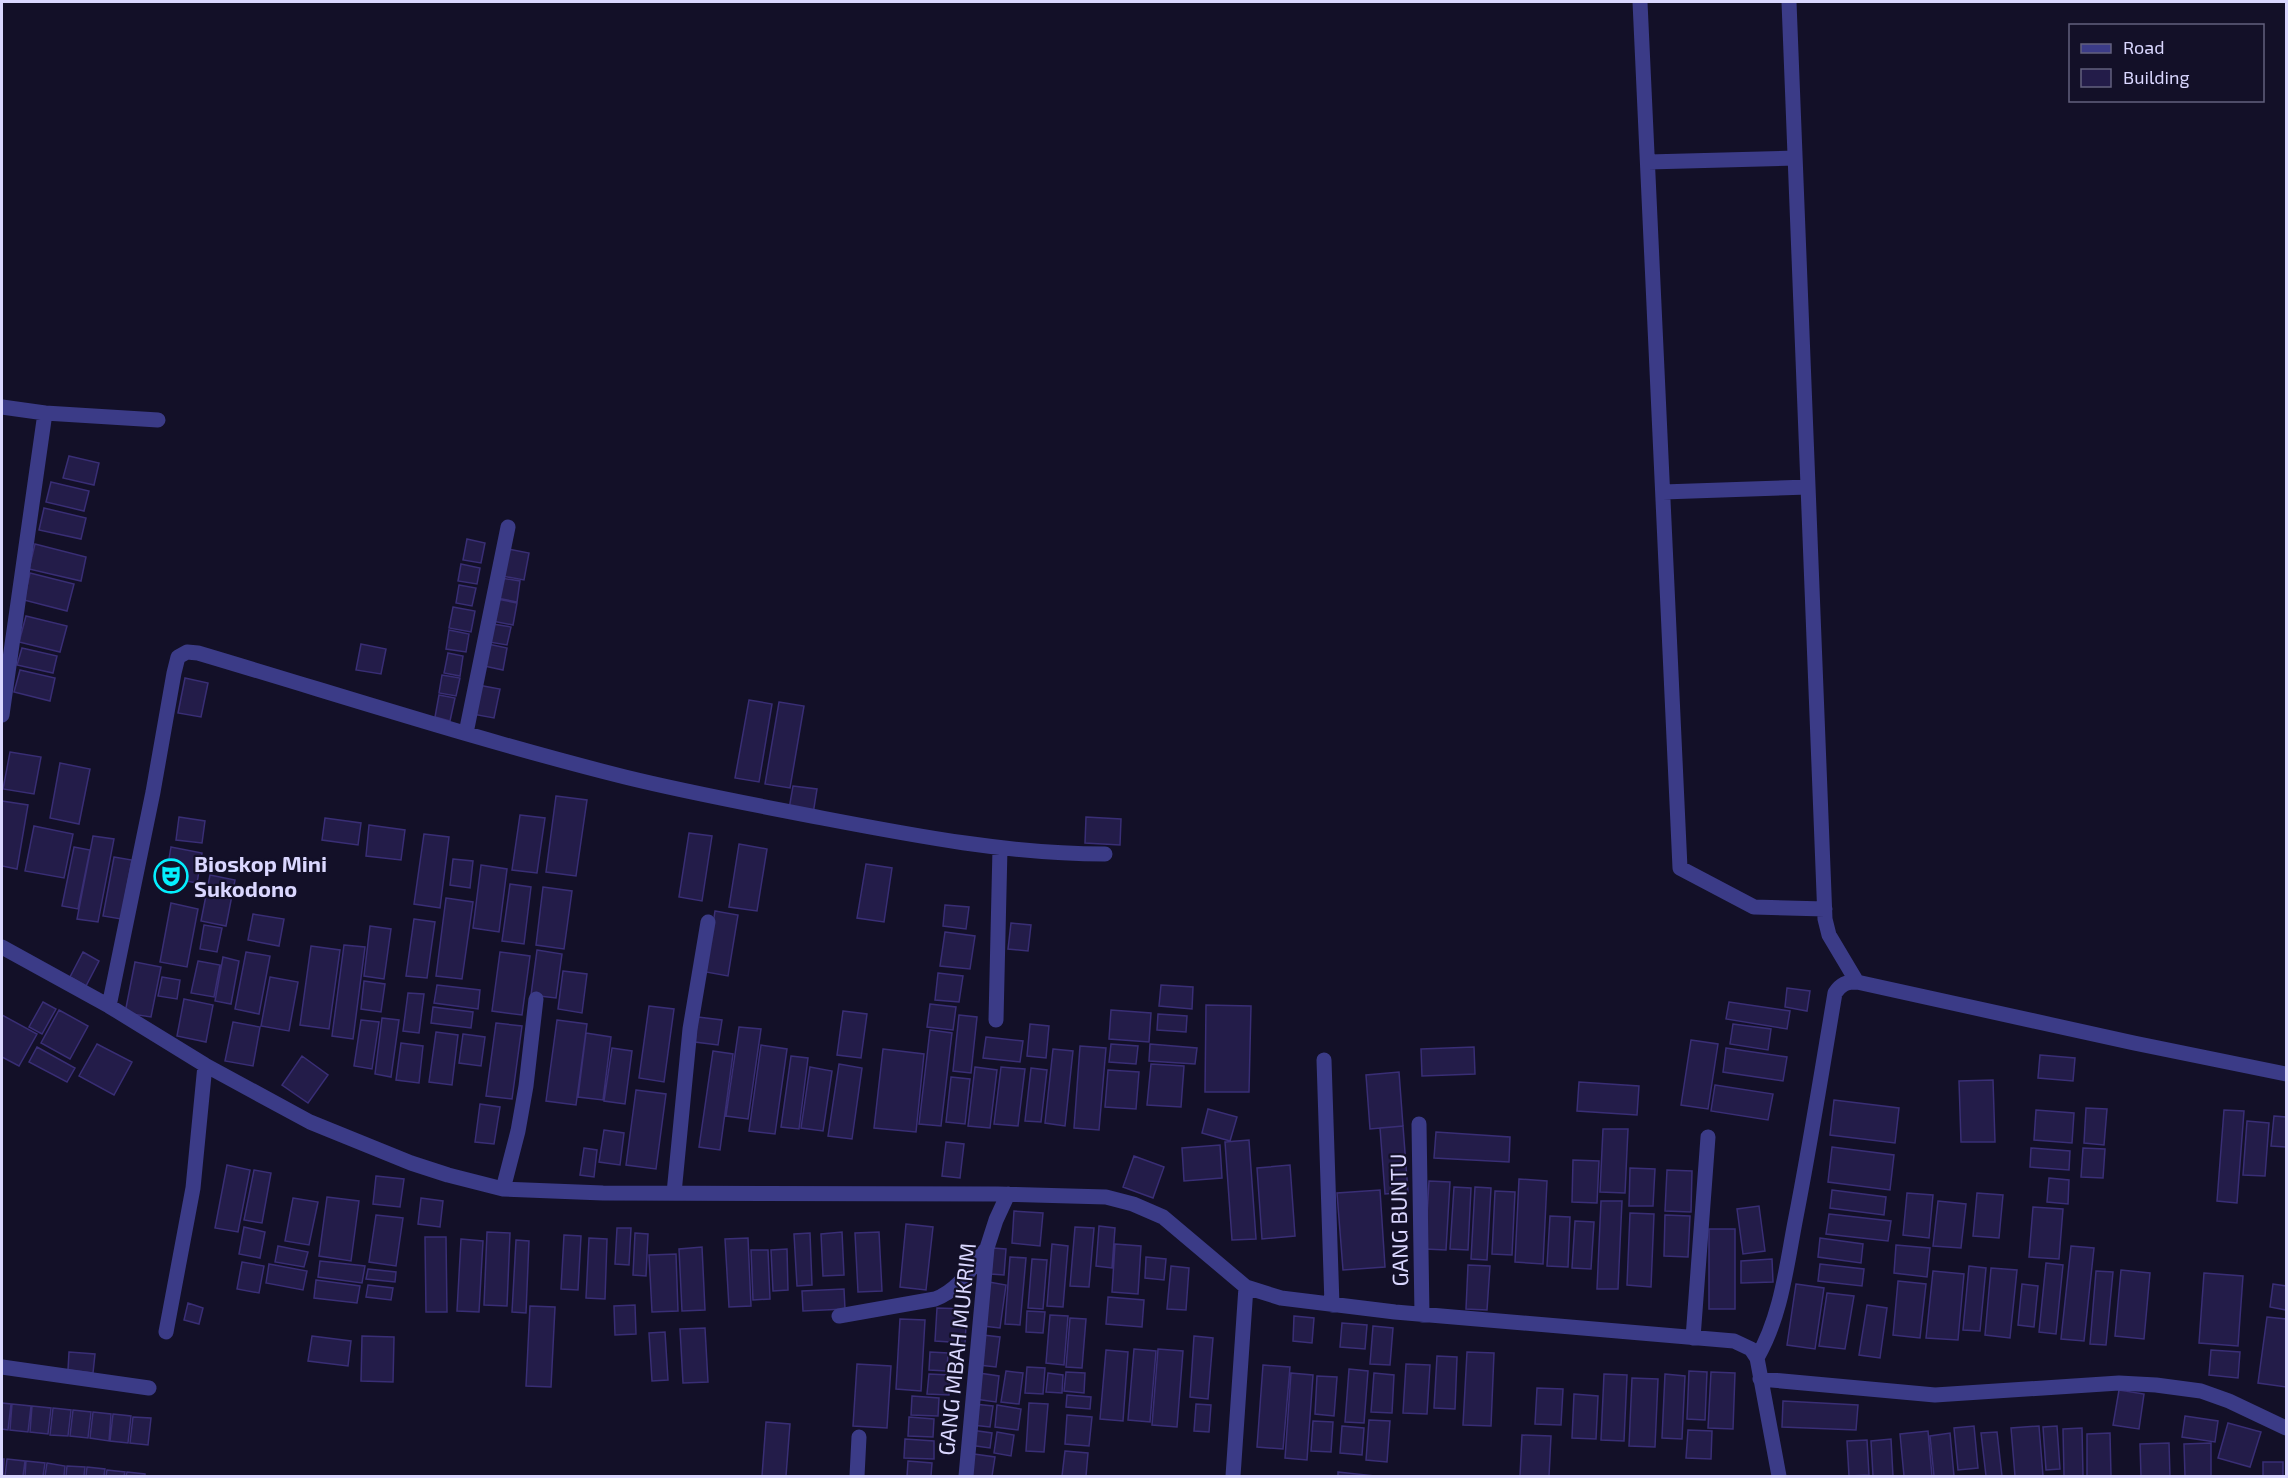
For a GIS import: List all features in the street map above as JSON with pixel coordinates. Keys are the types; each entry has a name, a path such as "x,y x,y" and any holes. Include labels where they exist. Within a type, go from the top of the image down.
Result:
{"street":[{"path":"1640,2 1680,868 1754,907 1825,909"},
{"path":"1788,2 1825,909 1829,935 1857,982"},
{"path":"1648,162 1795,158"},
{"path":"2,407 45,413 158,420"},
{"path":"2,715 45,413"},
{"path":"1663,492 1808,487"},
{"path":"466,733 508,527"},
{"path":"109,1006 178,657 187,652 198,653 466,733 625,777 909,834 1000,848 1105,854"},
{"path":"996,1020 1000,848"},
{"path":"674,1193 690,1029 708,922"},
{"path":"2,947 109,1006 205,1065 310,1122 411,1163 503,1189 603,1193 1008,1194 1106,1197 1133,1204 1163,1217 1252,1290 1281,1298 1422,1315 1734,1341 1750,1349 1757,1358 1779,1476"},
{"path":"1757,1358 1766,1342 1778,1308 1808,1156 1835,993 1839,986 1847,982 1857,982 2134,1044 2286,1074"},
{"path":"503,1189 526,1086 536,999"},
{"path":"1324,1060 1332,1305"},
{"path":"166,1332 193,1188 205,1065"},
{"name":"GANG BUNTU","path":"1419,1124 1422,1315"},
{"path":"1693,1338 1708,1137"},
{"name":"GANG MBAH MUKRIM","path":"966,1476 987,1248 1008,1194"},
{"path":"839,1316 948,1294 987,1248"},
{"path":"1233,1476 1252,1290"},
{"path":"2,1367 149,1388"},
{"path":"1760,1379 1935,1395 2119,1383 2156,1385 2201,1391 2229,1401 2286,1428"},
{"path":"857,1476 859,1437"}],"building":[{"path":"69,456 99,463 94,485 63,478"},
{"path":"51,482 89,491 84,511 46,502"},
{"path":"44,508 86,518 81,539 39,530"},
{"path":"467,539 485,543 481,563 463,560"},
{"path":"35,544 86,557 81,581 29,569"},
{"path":"508,549 529,553 524,580 502,576"},
{"path":"461,564 480,568 477,584 458,581"},
{"path":"30,573 74,584 67,611 24,600"},
{"path":"501,578 520,581 517,602 497,598"},
{"path":"459,585 476,588 472,606 456,603"},
{"path":"497,599 517,603 513,625 492,621"},
{"path":"453,607 475,611 471,632 449,628"},
{"path":"26,616 67,626 60,652 19,642"},
{"path":"493,624 511,627 507,645 489,642"},
{"path":"449,630 469,634 466,652 446,649"},
{"path":"361,644 386,649 381,674 356,670"},
{"path":"488,644 507,648 503,670 484,666"},
{"path":"22,648 57,656 53,673 17,665"},
{"path":"448,653 463,656 460,676 444,673"},
{"path":"20,670 55,678 50,701 14,692"},
{"path":"442,675 460,678 456,696 439,693"},
{"path":"185,678 208,683 201,717 178,713"},
{"path":"478,685 500,689 494,718 472,714"},
{"path":"439,695 455,698 450,721 435,717"},
{"path":"749,700 772,704 759,782 735,778"},
{"path":"779,702 804,706 790,788 765,784"},
{"path":"10,752 41,757 34,794 3,789"},
{"path":"60,763 90,769 79,824 50,818"},
{"path":"793,786 817,789 813,814 789,809"},
{"path":"556,796 587,800 576,876 546,872"},
{"path":"2,801 28,805 17,869 2,866"},
{"path":"520,815 545,818 537,873 512,870"},
{"path":"179,817 205,821 202,843 176,840"},
{"path":"1086,817 1121,819 1120,845 1085,843"},
{"path":"325,818 361,823 358,845 322,840"},
{"path":"369,825 405,830 401,860 366,856"},
{"path":"34,826 73,834 64,878 25,871"},
{"path":"689,833 712,836 702,901 679,897"},
{"path":"424,834 449,837 440,908 414,904"},
{"path":"93,836 114,839 98,922 77,919"},
{"path":"739,844 767,849 757,911 729,907"},
{"path":"74,847 90,850 78,909 62,906"},
{"path":"171,847 202,853 197,883 166,877"},
{"path":"114,857 132,860 121,919 103,916"},
{"path":"453,859 473,861 470,888 450,885"},
{"path":"866,864 892,868 884,922 857,918"},
{"path":"481,865 507,869 499,932 473,928"},
{"path":"210,875 235,880 226,926 201,921"},
{"path":"510,884 531,887 524,944 502,941"},
{"path":"543,887 572,891 564,949 536,945"},
{"path":"446,898 473,902 462,979 436,976"},
{"path":"171,903 198,909 187,967 160,962"},
{"path":"945,905 969,907 966,929 943,926"},
{"path":"715,911 738,915 728,976 706,972"},
{"path":"253,914 284,919 279,946 248,940"},
{"path":"414,919 435,922 427,978 406,976"},
{"path":"1011,923 1031,925 1028,951 1008,949"},
{"path":"204,925 222,928 217,952 200,949"},
{"path":"370,926 391,929 384,979 364,976"},
{"path":"945,932 975,936 970,969 940,966"},
{"path":"344,945 365,947 353,1039 332,1036"},
{"path":"311,946 340,950 329,1029 300,1025"},
{"path":"537,950 562,954 556,998 531,995"},
{"path":"83,952 99,961 86,986 70,977"},
{"path":"246,952 270,956 259,1014 235,1009"},
{"path":"500,952 530,956 522,1015 492,1011"},
{"path":"223,957 239,961 231,1004 215,1001"},
{"path":"198,961 220,965 214,997 191,993"},
{"path":"135,962 161,967 151,1017 125,1013"},
{"path":"563,971 587,974 582,1013 558,1009"},
{"path":"938,973 963,976 959,1002 935,1000"},
{"path":"162,977 180,980 177,999 158,996"},
{"path":"270,977 298,982 289,1031 261,1026"},
{"path":"364,981 385,984 381,1012 361,1009"},
{"path":"437,985 480,990 478,1009 434,1003"},
{"path":"1161,985 1193,987 1192,1009 1159,1006"},
{"path":"1787,988 1810,991 1807,1011 1785,1007"},
{"path":"408,993 424,994 419,1033 403,1031"},
{"path":"184,999 213,1005 206,1042 177,1036"},
{"path":"43,1002 56,1009 42,1034 29,1027"},
{"path":"1729,1002 1790,1011 1787,1029 1726,1019"},
{"path":"930,1004 956,1007 953,1030 927,1027"},
{"path":"1206,1005 1251,1006 1249,1092 1205,1092"},
{"path":"649,1006 674,1009 664,1082 639,1078"},
{"path":"433,1007 473,1012 471,1028 431,1023"},
{"path":"59,1010 88,1026 70,1059 41,1043"},
{"path":"1111,1010 1151,1013 1149,1042 1109,1039"},
{"path":"843,1011 867,1014 861,1058 837,1055"},
{"path":"1158,1014 1187,1016 1186,1032 1157,1030"},
{"path":"2,1015 37,1034 19,1066 2,1057"},
{"path":"959,1015 977,1017 971,1073 953,1071"},
{"path":"698,1017 722,1020 718,1045 695,1042"},
{"path":"382,1018 399,1020 391,1077 375,1074"},
{"path":"361,1020 379,1022 372,1069 354,1066"},
{"path":"557,1020 587,1024 576,1105 546,1101"},
{"path":"233,1022 260,1027 253,1066 225,1061"},
{"path":"496,1023 522,1026 512,1099 486,1096"},
{"path":"1030,1024 1049,1026 1046,1058 1027,1056"},
{"path":"1733,1024 1771,1029 1768,1050 1730,1044"},
{"path":"739,1027 761,1029 748,1119 726,1116"},
{"path":"930,1030 952,1033 941,1126 919,1124"},
{"path":"436,1032 458,1035 452,1085 429,1082"},
{"path":"586,1033 611,1037 603,1100 578,1097"},
{"path":"463,1034 485,1037 481,1066 459,1063"},
{"path":"986,1037 1023,1041 1020,1062 983,1058"},
{"path":"1691,1040 1718,1044 1708,1109 1681,1105"},
{"path":"401,1043 423,1046 419,1083 396,1080"},
{"path":"97,1044 132,1062 114,1095 79,1076"},
{"path":"1111,1044 1138,1046 1136,1064 1109,1062"},
{"path":"1150,1044 1197,1048 1195,1064 1149,1061"},
{"path":"761,1045 787,1049 775,1134 749,1131"},
{"path":"1080,1046 1106,1048 1099,1130 1074,1128"},
{"path":"37,1047 75,1068 67,1082 29,1062"},
{"path":"1474,1047 1475,1074 1422,1076 1421,1049"},
{"path":"612,1048 632,1051 625,1104 604,1101"},
{"path":"1726,1048 1787,1057 1783,1081 1723,1072"},
{"path":"883,1049 924,1054 916,1132 874,1128"},
{"path":"1053,1049 1073,1051 1065,1126 1045,1123"},
{"path":"713,1051 733,1054 720,1150 699,1147"},
{"path":"2040,1055 2075,1058 2073,1081 2038,1078"},
{"path":"302,1056 328,1075 308,1103 282,1085"},
{"path":"791,1056 808,1058 799,1129 781,1127"},
{"path":"839,1064 862,1068 852,1139 828,1136"},
{"path":"1151,1064 1184,1066 1181,1107 1147,1105"},
{"path":"810,1067 832,1071 823,1131 801,1128"},
{"path":"975,1067 997,1070 990,1128 968,1126"},
{"path":"1001,1067 1025,1069 1018,1126 994,1124"},
{"path":"1031,1068 1047,1070 1041,1122 1025,1121"},
{"path":"1108,1070 1139,1072 1136,1109 1105,1107"},
{"path":"1399,1072 1403,1126 1370,1129 1366,1075"},
{"path":"951,1077 970,1079 965,1124 946,1122"},
{"path":"1993,1080 1995,1142 1961,1142 1959,1081"},
{"path":"1579,1082 1639,1086 1637,1115 1577,1111"},
{"path":"1715,1085 1773,1094 1768,1120 1711,1111"},
{"path":"636,1090 666,1094 656,1169 626,1165"},
{"path":"1834,1100 1899,1108 1895,1143 1830,1135"},
{"path":"480,1104 500,1107 494,1144 475,1142"},
{"path":"2086,1108 2107,1109 2104,1145 2084,1143"},
{"path":"1208,1109 1237,1117 1230,1141 1202,1133"},
{"path":"2036,1110 2074,1113 2072,1143 2034,1140"},
{"path":"2224,1110 2244,1111 2237,1203 2217,1201"},
{"path":"2274,1116 2286,1117 2286,1147 2271,1146"},
{"path":"2247,1121 2269,1123 2265,1176 2243,1175"},
{"path":"1403,1126 1408,1192 1385,1194 1380,1128"},
{"path":"1603,1129 1628,1129 1625,1193 1600,1192"},
{"path":"604,1130 624,1133 620,1165 599,1162"},
{"path":"1436,1132 1510,1137 1509,1162 1434,1158"},
{"path":"1249,1140 1256,1239 1232,1240 1225,1142"},
{"path":"946,1142 964,1144 960,1178 942,1176"},
{"path":"1220,1145 1222,1178 1184,1181 1182,1148"},
{"path":"1832,1147 1894,1155 1890,1190 1828,1182"},
{"path":"584,1148 597,1150 594,1177 580,1175"},
{"path":"2031,1148 2070,1151 2069,1170 2030,1167"},
{"path":"2083,1148 2105,1149 2103,1178 2081,1177"},
{"path":"1134,1156 1164,1167 1153,1198 1123,1187"},
{"path":"1573,1160 1599,1161 1597,1203 1572,1202"},
{"path":"227,1165 250,1170 238,1232 215,1228"},
{"path":"1290,1165 1295,1236 1262,1239 1257,1168"},
{"path":"1630,1168 1655,1169 1653,1206 1629,1206"},
{"path":"254,1170 271,1173 262,1223 244,1220"},
{"path":"1667,1170 1692,1171 1691,1212 1665,1211"},
{"path":"376,1176 404,1179 400,1207 373,1204"},
{"path":"2049,1178 2069,1180 2068,1204 2047,1202"},
{"path":"1519,1179 1547,1181 1543,1264 1515,1262"},
{"path":"1429,1181 1450,1182 1446,1250 1425,1249"},
{"path":"1454,1187 1471,1188 1468,1250 1450,1249"},
{"path":"1475,1187 1491,1188 1487,1260 1471,1259"},
{"path":"1380,1190 1385,1267 1343,1270 1337,1193"},
{"path":"1832,1190 1886,1197 1884,1215 1830,1208"},
{"path":"1495,1191 1515,1192 1512,1255 1492,1254"},
{"path":"1907,1193 1933,1195 1929,1238 1903,1235"},
{"path":"1977,1193 2003,1195 1999,1238 1973,1236"},
{"path":"327,1197 359,1201 351,1261 319,1256"},
{"path":"293,1198 318,1202 309,1245 285,1241"},
{"path":"421,1198 443,1201 440,1227 418,1224"},
{"path":"1601,1201 1622,1201 1618,1289 1597,1289"},
{"path":"1938,1201 1966,1204 1961,1248 1933,1246"},
{"path":"1759,1206 1765,1251 1743,1254 1737,1209"},
{"path":"2033,1207 2063,1209 2059,1259 2029,1257"},
{"path":"1014,1211 1043,1213 1040,1246 1012,1243"},
{"path":"1630,1213 1654,1214 1651,1287 1627,1285"},
{"path":"1829,1214 1891,1221 1888,1241 1826,1234"},
{"path":"376,1215 403,1218 396,1266 369,1262"},
{"path":"1665,1215 1690,1216 1688,1257 1664,1256"},
{"path":"1550,1216 1570,1217 1568,1267 1547,1266"},
{"path":"1575,1221 1594,1222 1591,1269 1572,1268"},
{"path":"906,1224 933,1227 926,1290 900,1287"},
{"path":"1099,1226 1115,1228 1112,1268 1096,1266"},
{"path":"244,1227 265,1232 260,1258 239,1254"},
{"path":"1075,1227 1094,1228 1089,1287 1070,1286"},
{"path":"617,1228 631,1228 629,1265 615,1264"},
{"path":"1709,1229 1735,1229 1735,1309 1709,1309"},
{"path":"487,1232 510,1233 507,1306 484,1305"},
{"path":"842,1232 844,1275 823,1276 821,1234"},
{"path":"879,1232 882,1291 858,1292 855,1233"},
{"path":"635,1233 648,1234 646,1276 633,1275"},
{"path":"810,1233 812,1285 797,1286 794,1234"},
{"path":"564,1235 581,1236 578,1290 561,1289"},
{"path":"425,1237 446,1237 447,1312 426,1312"},
{"path":"589,1238 607,1239 605,1299 586,1298"},
{"path":"748,1238 751,1306 729,1307 725,1239"},
{"path":"1820,1238 1863,1244 1861,1263 1818,1257"},
{"path":"461,1239 483,1241 479,1312 457,1311"},
{"path":"516,1240 529,1241 526,1313 512,1312"},
{"path":"1052,1244 1068,1246 1063,1307 1047,1306"},
{"path":"1115,1244 1141,1246 1138,1294 1112,1292"},
{"path":"1896,1245 1930,1248 1927,1277 1894,1273"},
{"path":"278,1246 308,1252 304,1267 275,1262"},
{"path":"2071,1246 2094,1248 2084,1341 2061,1339"},
{"path":"702,1247 705,1310 682,1311 679,1249"},
{"path":"993,1248 1006,1249 1004,1275 991,1274"},
{"path":"787,1249 788,1290 773,1291 771,1250"},
{"path":"751,1250 768,1250 770,1299 753,1300"},
{"path":"676,1254 678,1311 652,1312 649,1255"},
{"path":"1010,1257 1026,1258 1020,1325 1005,1324"},
{"path":"1146,1257 1166,1259 1164,1280 1145,1278"},
{"path":"1032,1259 1047,1260 1043,1309 1028,1308"},
{"path":"1772,1259 1773,1282 1741,1283 1741,1261"},
{"path":"320,1261 365,1266 362,1283 318,1277"},
{"path":"242,1262 264,1266 259,1293 237,1289"},
{"path":"2046,1263 2063,1265 2056,1334 2039,1332"},
{"path":"269,1264 307,1271 303,1290 266,1283"},
{"path":"1820,1264 1864,1269 1862,1286 1818,1281"},
{"path":"1468,1265 1490,1266 1487,1310 1466,1309"},
{"path":"1171,1266 1189,1268 1186,1310 1167,1309"},
{"path":"1969,1266 1986,1268 1980,1331 1963,1330"},
{"path":"1991,1268 2017,1270 2010,1338 1985,1335"},
{"path":"368,1269 396,1272 395,1282 366,1279"},
{"path":"2121,1270 2150,1273 2144,1339 2115,1336"},
{"path":"1933,1271 1964,1274 1958,1340 1926,1338"},
{"path":"2096,1271 2113,1272 2106,1345 2090,1344"},
{"path":"2204,1273 2243,1276 2238,1346 2199,1343"},
{"path":"316,1280 360,1286 357,1303 314,1298"},
{"path":"1898,1281 1926,1284 1920,1338 1893,1335"},
{"path":"989,1282 1006,1285 1000,1328 983,1326"},
{"path":"1796,1284 1824,1288 1815,1349 1787,1345"},
{"path":"2022,1284 2038,1286 2034,1327 2018,1325"},
{"path":"2273,1284 2286,1286 2286,1310 2270,1307"},
{"path":"368,1285 393,1288 391,1300 366,1297"},
{"path":"844,1289 845,1309 803,1311 802,1291"},
{"path":"1827,1293 1854,1296 1845,1349 1819,1346"},
{"path":"1108,1297 1144,1300 1142,1327 1106,1324"},
{"path":"188,1303 203,1308 199,1324 184,1320"},
{"path":"635,1305 636,1334 615,1335 614,1306"},
{"path":"1867,1305 1887,1308 1880,1358 1859,1355"},
{"path":"530,1306 555,1307 551,1387 526,1386"},
{"path":"937,1308 967,1309 965,1343 935,1341"},
{"path":"1027,1311 1045,1312 1043,1333 1026,1332"},
{"path":"1050,1315 1068,1316 1064,1365 1046,1363"},
{"path":"1294,1316 1314,1318 1312,1343 1293,1341"},
{"path":"2267,1317 2286,1319 2286,1387 2258,1383"},
{"path":"1070,1318 1086,1319 1082,1368 1066,1367"},
{"path":"900,1319 925,1320 921,1391 896,1389"},
{"path":"1342,1323 1367,1325 1365,1349 1340,1347"},
{"path":"1373,1326 1393,1328 1390,1365 1370,1364"},
{"path":"705,1328 708,1382 683,1383 680,1329"},
{"path":"665,1332 668,1380 652,1381 649,1333"},
{"path":"983,1335 1000,1337 996,1367 979,1365"},
{"path":"312,1336 351,1341 348,1366 308,1361"},
{"path":"362,1336 394,1337 393,1382 361,1381"},
{"path":"1194,1336 1213,1338 1208,1399 1190,1397"},
{"path":"1134,1349 1156,1351 1150,1422 1128,1420"},
{"path":"1158,1349 1183,1351 1177,1427 1152,1425"},
{"path":"1106,1350 1128,1352 1123,1421 1100,1419"},
{"path":"2211,1350 2240,1352 2238,1378 2209,1375"},
{"path":"69,1352 95,1354 93,1373 68,1370"},
{"path":"930,1352 948,1353 947,1371 929,1370"},
{"path":"1467,1352 1494,1353 1491,1426 1463,1425"},
{"path":"1437,1356 1457,1357 1455,1409 1434,1408"},
{"path":"857,1364 891,1366 887,1428 853,1426"},
{"path":"1406,1364 1430,1365 1427,1414 1403,1413"},
{"path":"1263,1365 1290,1367 1283,1449 1257,1447"},
{"path":"1027,1367 1045,1368 1043,1394 1025,1393"},
{"path":"1349,1369 1368,1371 1364,1423 1345,1422"},
{"path":"1006,1371 1023,1373 1019,1404 1001,1402"},
{"path":"1689,1371 1707,1372 1705,1420 1687,1419"},
{"path":"1066,1372 1085,1373 1084,1393 1064,1391"},
{"path":"1711,1372 1735,1373 1733,1429 1708,1428"},
{"path":"979,1373 999,1376 996,1402 975,1399"},
{"path":"1048,1373 1063,1375 1062,1393 1046,1392"},
{"path":"1291,1373 1313,1375 1307,1460 1285,1458"},
{"path":"1374,1373 1394,1375 1392,1413 1371,1412"},
{"path":"929,1374 950,1375 949,1395 927,1394"},
{"path":"1604,1374 1627,1375 1624,1441 1601,1440"},
{"path":"1665,1374 1685,1376 1682,1439 1662,1438"},
{"path":"1317,1376 1337,1377 1334,1416 1315,1414"},
{"path":"1632,1378 1658,1379 1655,1447 1629,1446"},
{"path":"1537,1388 1563,1389 1561,1425 1535,1424"},
{"path":"2119,1390 2144,1394 2139,1429 2113,1425"},
{"path":"1574,1394 1598,1396 1596,1439 1572,1438"},
{"path":"1067,1395 1091,1397 1090,1409 1066,1407"},
{"path":"912,1396 939,1398 938,1416 911,1415"},
{"path":"1783,1401 1858,1405 1856,1430 1782,1427"},
{"path":"2,1403 11,1404 8,1430 2,1429"},
{"path":"1029,1403 1048,1404 1044,1452 1026,1451"},
{"path":"12,1404 31,1406 28,1432 10,1430"},
{"path":"974,1404 993,1406 990,1427 972,1425"},
{"path":"1196,1404 1211,1405 1209,1432 1194,1431"},
{"path":"997,1405 1021,1409 1018,1430 995,1427"},
{"path":"32,1406 51,1408 48,1434 30,1432"},
{"path":"53,1408 71,1410 68,1436 50,1435"},
{"path":"73,1410 91,1412 88,1438 70,1436"},
{"path":"93,1412 111,1414 109,1441 90,1438"},
{"path":"113,1414 131,1416 128,1443 110,1441"},
{"path":"1067,1415 1092,1417 1089,1446 1065,1444"},
{"path":"2185,1416 2218,1421 2215,1442 2182,1437"},
{"path":"133,1417 151,1418 148,1445 130,1443"},
{"path":"909,1417 934,1419 933,1437 908,1436"},
{"path":"1369,1420 1390,1421 1387,1462 1366,1460"},
{"path":"1313,1421 1333,1422 1331,1452 1311,1451"},
{"path":"766,1422 790,1424 786,1476 762,1476"},
{"path":"2228,1423 2261,1432 2250,1467 2218,1458"},
{"path":"1342,1426 1364,1428 1362,1455 1340,1453"},
{"path":"1974,1426 1978,1468 1958,1470 1954,1428"},
{"path":"2039,1426 2043,1476 2015,1476 2011,1428"},
{"path":"2057,1426 2060,1469 2046,1470 2043,1427"},
{"path":"2082,1428 2083,1476 2064,1476 2063,1429"},
{"path":"971,1430 992,1433 990,1448 969,1445"},
{"path":"1688,1430 1712,1431 1711,1459 1686,1458"},
{"path":"1928,1431 1932,1476 1904,1476 1900,1434"},
{"path":"997,1432 1014,1435 1011,1456 994,1453"},
{"path":"1997,1432 2002,1476 1986,1476 1981,1433"},
{"path":"1950,1433 1954,1476 1934,1476 1930,1436"},
{"path":"2110,1433 2111,1476 2087,1476 2087,1434"},
{"path":"1522,1435 1551,1436 1549,1476 1520,1476"},
{"path":"905,1439 934,1441 934,1459 904,1458"},
{"path":"1891,1439 1893,1476 1873,1476 1871,1441"},
{"path":"1867,1440 1869,1475 1849,1476 1847,1441"},
{"path":"2169,1443 2170,1476 2141,1476 2140,1444"},
{"path":"2211,1443 2211,1476 2185,1476 2184,1444"},
{"path":"1065,1451 1088,1453 1086,1476 1062,1476"},
{"path":"974,1454 995,1457 992,1476 971,1476"},
{"path":"2,1459 4,1459 3,1476 2,1476"},
{"path":"7,1459 25,1461 23,1476 5,1476"},
{"path":"26,1461 45,1463 43,1476 25,1476"},
{"path":"908,1461 932,1463 931,1476 907,1476"},
{"path":"2263,1462 2283,1462 2283,1476 2263,1476"},
{"path":"47,1463 65,1466 64,1476 45,1476"},
{"path":"67,1466 85,1467 84,1476 66,1476"},
{"path":"87,1467 105,1469 104,1476 86,1476"},
{"path":"107,1470 125,1472 124,1476 106,1476"},
{"path":"127,1472 145,1474 145,1476 126,1476"},
{"path":"1338,1472 1375,1476 1338,1476"}],"place":[{"name":"Bioskop Mini Sukodono","path":"171,876"}]}
